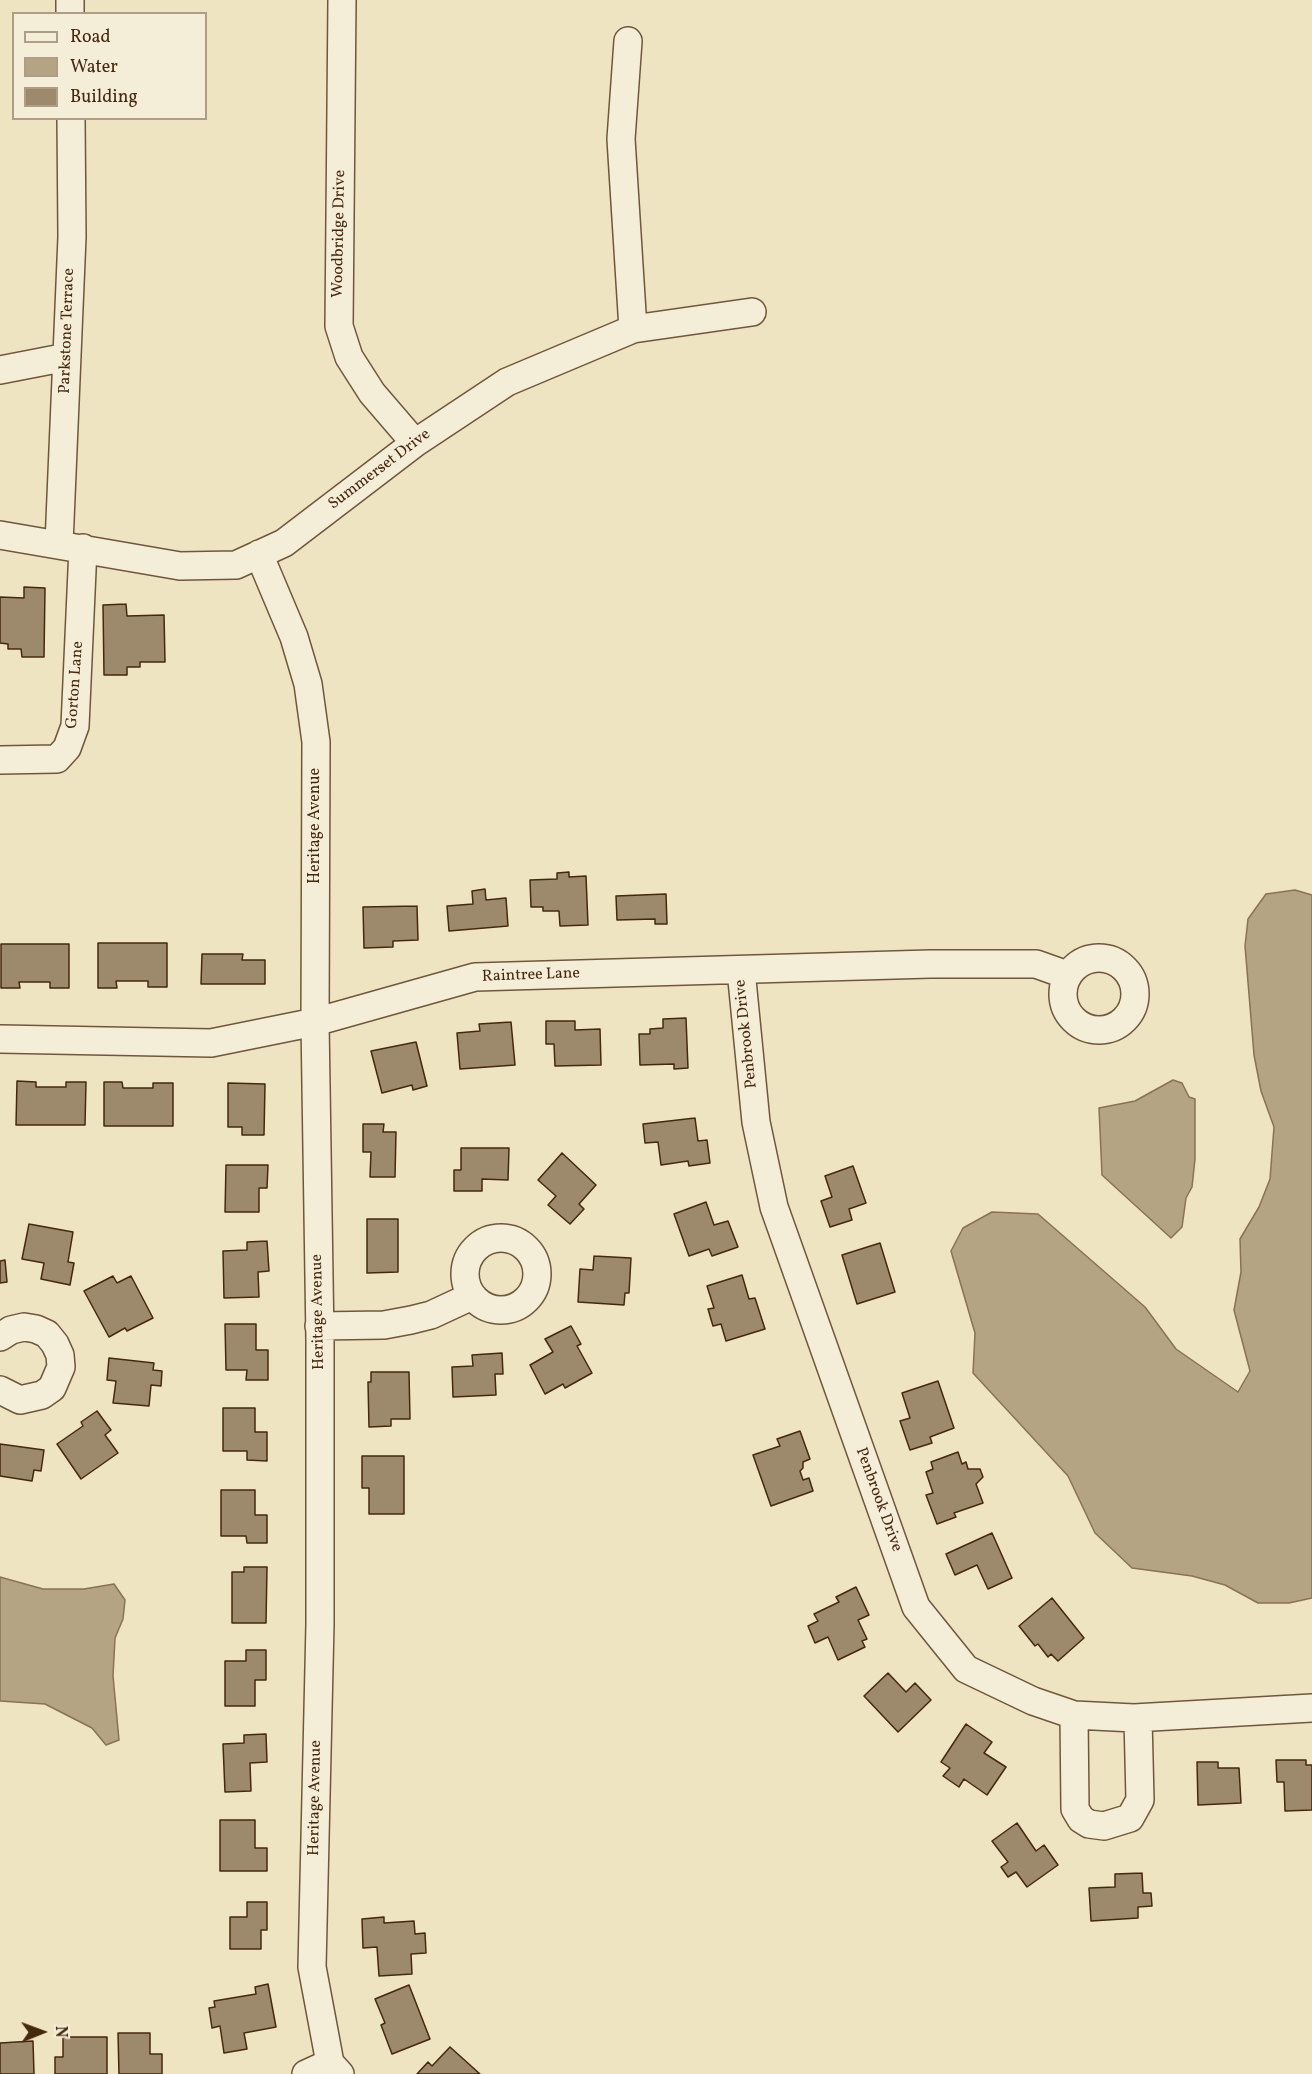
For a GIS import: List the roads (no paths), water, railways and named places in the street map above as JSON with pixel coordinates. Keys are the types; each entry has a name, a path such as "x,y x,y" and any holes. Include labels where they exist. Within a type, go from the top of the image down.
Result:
{"street":[{"name":"Woodbridge Drive","path":"342,0 339,326 349,357 360,375 415,442"},
{"path":"628,41 621,139 633,329"},
{"name":"Parkstone Terrace","path":"71,120 72,237 67,357 71,546"},
{"name":"Summerset Drive","path":"0,535 180,566 236,565 284,543 415,442 507,382 633,329 752,312"},
{"path":"0,370 67,357"},
{"name":"Gorton Lane","path":"0,760 57,759 67,748 75,726 71,546"},
{"name":"Heritage Avenue","path":"259,554 294,638 308,684 316,742 315,1022 320,1326 320,1624 312,1967 335,2068"},
{"name":"Raintree Lane","path":"0,1039 211,1043 315,1022 475,977 930,964 1036,964 1068,975"},
{"name":"Penbrook Drive","path":"741,970 756,1122 774,1208 916,1607 966,1669 1033,1701 1074,1715 1138,1718 1312,1708"},
{"path":"320,1326 384,1325 411,1320 431,1315 472,1296"},
{"path":"0,1337 11,1330 24,1327 47,1334 60,1355 61,1367 52,1388 42,1395 20,1400 0,1390"},
{"path":"1074,1715 1075,1809 1081,1819 1089,1824 1104,1826 1130,1818 1140,1800 1138,1718"},
{"path":"306,2074 335,2068"}],"water":[{"path":"1295,890 1312,895 1312,1598 1289,1603 1258,1603 1225,1585 1192,1576 1132,1568 1095,1533 1068,1476 973,1373 975,1333 951,1251 963,1228 992,1212 1038,1214 1145,1307 1176,1349 1238,1392 1250,1371 1234,1310 1241,1272 1240,1239 1259,1207 1270,1179 1274,1127 1261,1091 1254,1055 1245,946 1248,919 1266,894"},
{"path":"1173,1080 1182,1083 1189,1097 1195,1099 1195,1159 1192,1187 1186,1198 1182,1227 1171,1238 1102,1175 1099,1108 1135,1101"},
{"path":"0,1577 43,1589 84,1589 114,1584 125,1600 123,1619 115,1638 113,1676 119,1740 106,1745 92,1728 45,1704 0,1701"}]}
